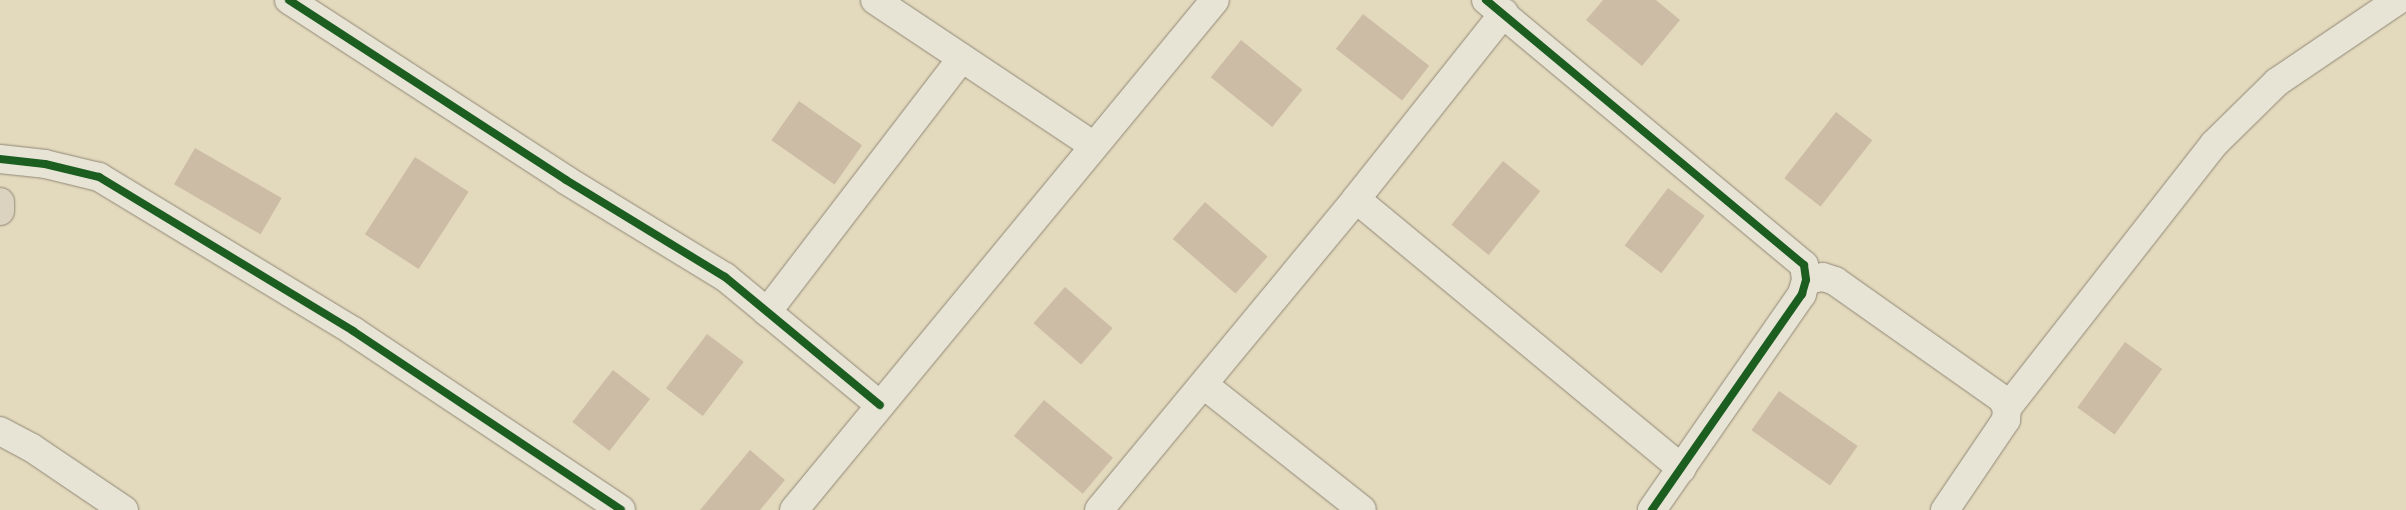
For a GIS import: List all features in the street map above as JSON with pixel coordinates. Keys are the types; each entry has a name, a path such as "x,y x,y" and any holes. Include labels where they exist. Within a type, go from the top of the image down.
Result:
{"main road":[{"path":"0,202 0,211"}],"street":[{"path":"289,0 566,180 725,277 880,404"},
{"path":"875,0 1094,146"},
{"path":"794,510 1215,0"},
{"path":"2006,408 2214,144 2278,82 2398,0"},
{"path":"1099,510 1356,199 1495,6 1804,265 1806,280 1802,294 1652,510"},
{"path":"768,312 962,58"},
{"path":"0,159 46,164 99,177 353,331 621,510"},
{"path":"1356,199 1682,469"},
{"path":"1806,280 1824,277 1835,281 2002,399 2006,408 2006,420 1945,510"},
{"path":"1204,385 1362,510"},
{"path":"0,431 32,448 124,510"}],"building":[{"path":"1603,0 1656,0 1680,20 1642,66 1586,20"},
{"path":"1363,14 1429,66 1402,100 1336,49"},
{"path":"1241,40 1302,90 1272,127 1211,77"},
{"path":"799,101 862,145 835,184 771,140"},
{"path":"1836,112 1872,140 1821,207 1784,178"},
{"path":"195,148 282,198 261,234 174,184"},
{"path":"415,157 469,192 419,269 365,234"},
{"path":"1503,161 1540,191 1489,255 1451,225"},
{"path":"1668,188 1705,216 1661,273 1625,246"},
{"path":"1205,202 1268,256 1235,293 1173,239"},
{"path":"1065,287 1113,328 1081,365 1034,323"},
{"path":"707,334 744,362 703,416 666,388"},
{"path":"2125,342 2162,369 2115,435 2077,408"},
{"path":"613,370 650,399 609,451 572,422"},
{"path":"1779,391 1858,446 1830,485 1751,430"},
{"path":"1044,400 1113,458 1083,494 1014,436"},
{"path":"750,450 785,480 760,510 700,510"}],"cycle path":[{"path":"289,0 566,180 725,277 880,405"},
{"path":"1486,0 1804,265 1806,280 1802,294 1652,510"},
{"path":"0,159 45,164 99,177 353,331 621,510"}]}
